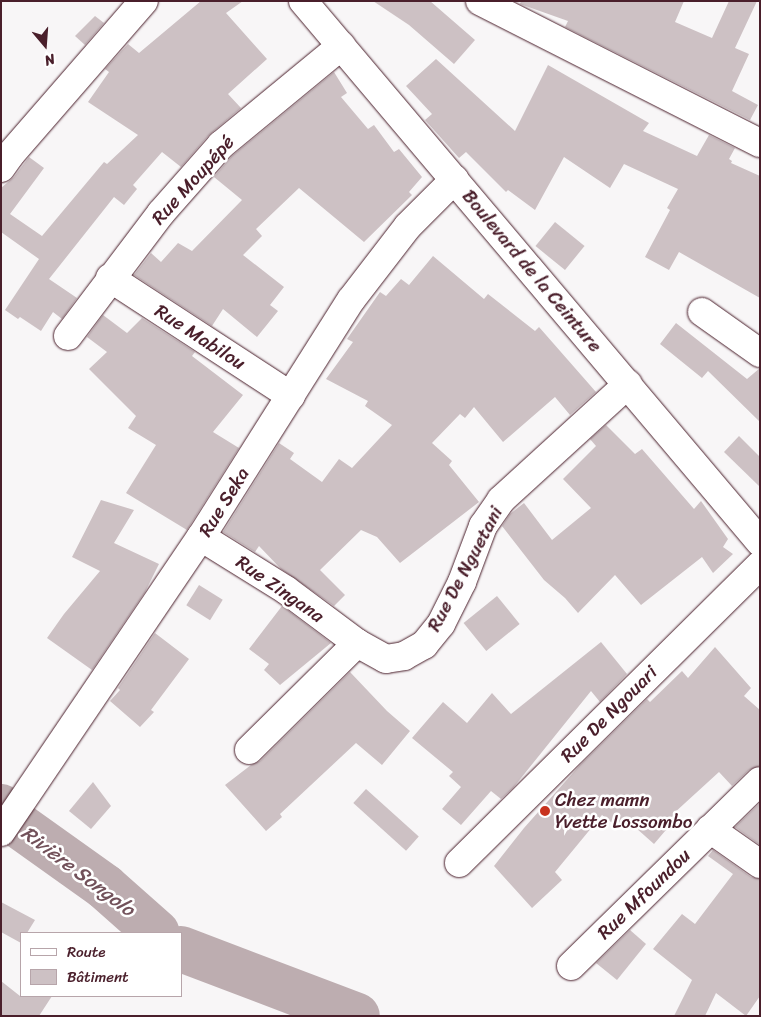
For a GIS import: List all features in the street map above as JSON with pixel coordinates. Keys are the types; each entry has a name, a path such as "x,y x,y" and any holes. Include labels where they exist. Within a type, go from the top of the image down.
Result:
{"street":[{"path":"1,168 10,155 144,1"},
{"name":"Boulevard de la Ceinture","path":"303,1 760,542"},
{"path":"480,1 760,143"},
{"name":"Rue Moupépé","path":"68,336 161,213 221,145 341,46"},
{"name":"Rue Seka","path":"2,830 201,538 363,285 408,226 455,179"},
{"name":"Rue Mabilou","path":"110,278 291,396"},
{"path":"702,312 760,353"},
{"name":"Rue De Nguetani","path":"357,643 386,659 404,656 424,645 441,624 462,582 483,526 501,500 628,384"},
{"name":"Rue Zingana","path":"201,538 286,590 357,643"},
{"name":"Rue De Ngouari","path":"459,863 760,565"},
{"path":"249,750 357,643"},
{"name":"Rue Mfoundou","path":"571,966 760,781"},
{"path":"710,829 760,864"}],"building":[{"path":"201,1 243,1 226,13 267,59 228,94 241,108 209,135 181,167 162,152 133,185 137,189 124,205 114,197 49,279 77,298 62,319 53,312 41,331 20,317 18,319 5,310 39,259 1,232 1,188 14,177 29,157 44,168 10,214 42,236 104,162 107,164 138,135 88,102 109,72 105,69 128,44 139,53"},
{"path":"373,1 430,1 475,40 454,64 409,25"},
{"path":"521,1 684,1 675,22 712,38 729,1 757,1 735,48 749,54 732,91 758,105 750,120 565,27 568,21 520,4"},
{"path":"95,16 104,23 85,45 75,36"},
{"path":"436,59 515,131 548,65 649,123 643,131 697,156 709,135 735,148 729,159 732,161 731,163 760,176 760,298 679,252 669,270 645,257 670,210 667,208 678,189 624,164 610,188 564,157 535,210 508,190 506,192 466,152 459,158 425,120 432,114 406,86"},
{"path":"334,72 347,93 341,97 368,129 374,125 394,152 399,149 422,177 409,192 412,195 364,242 299,188 256,229 262,236 243,255 284,287 270,305 278,311 257,337 223,309 212,326 134,275 151,253 161,262 178,243 192,251 242,200 214,177 232,156"},
{"path":"555,222 585,246 565,270 535,246"},
{"path":"433,256 484,299 488,294 535,331 539,327 596,392 570,415 555,397 503,442 474,407 465,418 460,414 432,443 452,461 449,465 479,502 400,563 377,537 361,530 320,570 345,595 334,606 281,569 259,546 255,552 223,532 279,443 294,453 290,459 322,482 339,459 352,468 392,425 365,406 368,401 326,379 353,342 347,339 380,292 386,296 401,279 409,285"},
{"path":"103,315 127,333 142,318 195,352 192,356 243,395 213,432 239,448 187,530 126,493 156,445 128,428 136,416 89,369 107,352 87,337"},
{"path":"676,323 747,379 760,368 760,422 708,371 702,378 660,344"},
{"path":"606,425 635,454 642,449 694,509 701,501 728,539 723,547 733,554 713,573 702,557 641,605 615,575 578,613 565,598 544,580 502,526 510,514 524,503 552,540 591,508 563,479 596,446 590,439"},
{"path":"739,436 760,457 760,487 724,452"},
{"path":"101,500 134,510 114,543 159,564 145,592 92,670 47,638 64,614 100,571 72,557"},
{"path":"199,585 223,600 210,620 186,605"},
{"path":"497,596 520,624 486,651 464,623"},
{"path":"282,606 331,643 280,685 264,670 269,664 249,649"},
{"path":"155,633 189,659 151,710 154,712 140,727 110,701 120,690 118,688"},
{"path":"601,642 627,674 600,702 591,691 513,788 501,799 491,791 461,825 442,809 461,787 449,776 453,772 412,738 443,702 467,723 492,693 511,714"},
{"path":"715,647 751,688 744,696 760,710 760,766 749,770 732,786 719,772 673,814 677,817 654,844 627,820 620,829 602,815 555,872 562,880 532,908 494,866 524,828 580,765 647,699 650,702 682,671 688,678"},
{"path":"350,672 387,711 410,731 382,765 356,743 280,814 282,817 266,831 225,785 251,765 260,761"},
{"path":"93,782 111,806 91,829 69,811"},
{"path":"366,789 419,837 406,851 353,803"},
{"path":"760,803 760,845 735,827"},
{"path":"713,850 751,877 760,879 760,996 746,1016 716,993 705,1016 674,1016 692,980 653,949 682,914 695,924 733,874 708,856"},
{"path":"1,902 35,920 28,932 20,932 20,942 1,932"},
{"path":"630,930 646,944 617,980 596,963"},
{"path":"1,981 20,997 51,997 39,1016 1,1016"}],"waterway":[{"name":"Rivière Songolo","path":"1,807 14,822 105,887 156,932"},
{"name":"Rivière Songolo","path":"182,949 357,1016"}],"place":[{"name":"Chez mamn Yvette Lossombo","path":"545,811"}]}
